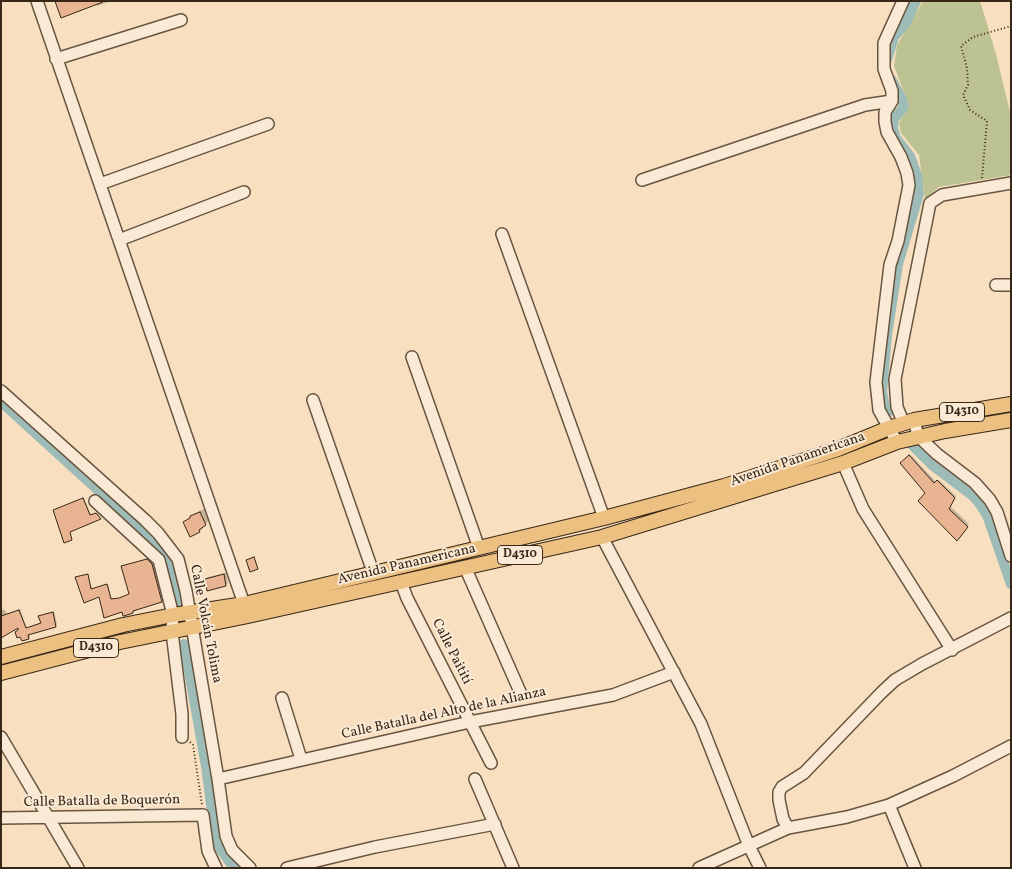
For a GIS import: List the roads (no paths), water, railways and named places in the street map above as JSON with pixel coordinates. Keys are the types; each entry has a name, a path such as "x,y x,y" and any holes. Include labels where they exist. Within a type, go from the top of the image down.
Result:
{"main road":[{"name":"Avenida Panamericana","path":"1,658 123,626 189,612 244,604 604,518 724,486 909,422 1011,404"},
{"name":"Avenida Panamericana","path":"1,673 120,642 192,628 602,537 843,463 897,442 918,436 1011,420"}],"street":[{"path":"37,1 244,604"},
{"path":"897,442 879,410 876,382 890,265 898,241 909,186 902,156 887,132 885,122 886,112 892,101 892,91 884,69 884,43 903,1"},
{"path":"56,58 181,20"},
{"path":"642,180 865,105 892,101"},
{"path":"100,184 268,124"},
{"path":"1011,183 942,194 930,203 894,379 897,407 918,436 937,454 975,483 990,500 997,512 1011,556"},
{"path":"119,240 244,192"},
{"path":"502,234 604,518"},
{"path":"996,285 1011,285"},
{"path":"412,357 479,548"},
{"name":"Calle Volcán Tolima","path":"1,390 158,533 178,559 182,570 226,836 232,850 250,868"},
{"path":"314,400 373,572"},
{"path":"843,463 862,509 952,650"},
{"path":"96,501 159,560 173,615 172,632 182,714 182,737"},
{"path":"602,537 701,724 749,846 760,868"},
{"path":"465,567 521,694"},
{"name":"Calle Paitití","path":"401,582 407,598 490,763"},
{"path":"788,828 783,819 779,800 779,792 782,787 804,773 895,680 1011,618"},
{"name":"Calle Batalla del Alto de la Alianza","path":"218,779 470,722 613,695 674,672"},
{"path":"282,698 301,759"},
{"path":"1,737 78,868"},
{"path":"699,868 788,828 847,817 889,805 1011,746"},
{"path":"475,779 513,868"},
{"path":"889,805 915,868"},
{"name":"Calle Batalla de Boquerón","path":"1,818 203,815 208,851 216,868"},
{"path":"287,868 495,824"}],"waterway":[{"path":"887,60 894,37 905,24 916,1"},
{"path":"888,412 882,392 887,335 898,264 919,194 917,175 910,156 896,138 893,128 894,119 904,107 902,99 891,79"},
{"path":"1,402 156,543 165,554 171,566 176,580 179,605"},
{"path":"909,442 932,465 973,496 979,503 987,515 1011,584"},
{"path":"184,644 206,766 215,834 219,847 234,868"}]}
